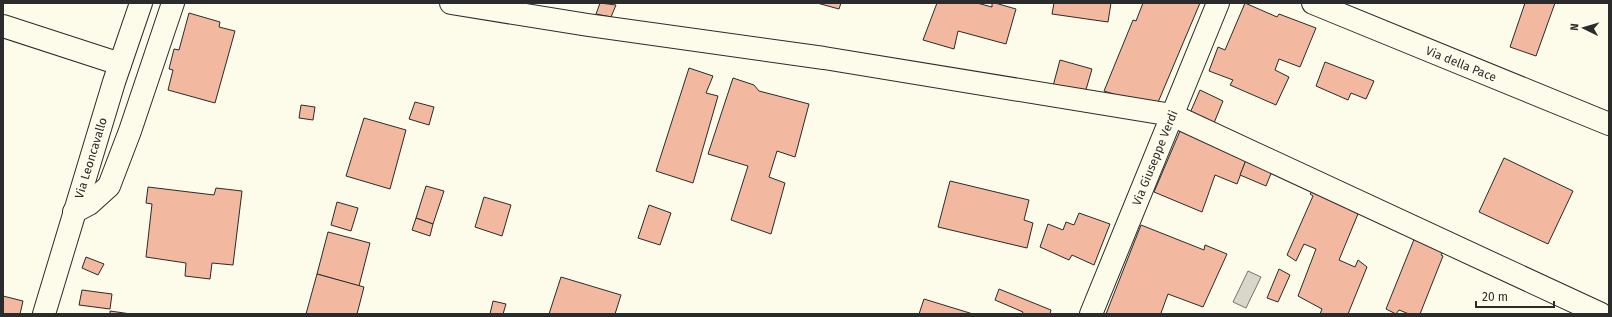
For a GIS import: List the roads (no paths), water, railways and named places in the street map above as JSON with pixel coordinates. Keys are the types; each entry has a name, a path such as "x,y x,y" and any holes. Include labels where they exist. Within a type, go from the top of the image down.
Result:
{"street":[{"name":"Via Leoncavallo","path":"44,314 120,64 141,3"},
{"path":"74,212 89,204 109,186 130,131 172,3"},
{"path":"451,3 588,25 824,58 1172,115 1601,314"},
{"name":"Via Giuseppe Verdi","path":"1091,314 1218,3"},
{"name":"Via della Pace","path":"1313,3 1609,124"},
{"path":"3,26 120,64"}]}
